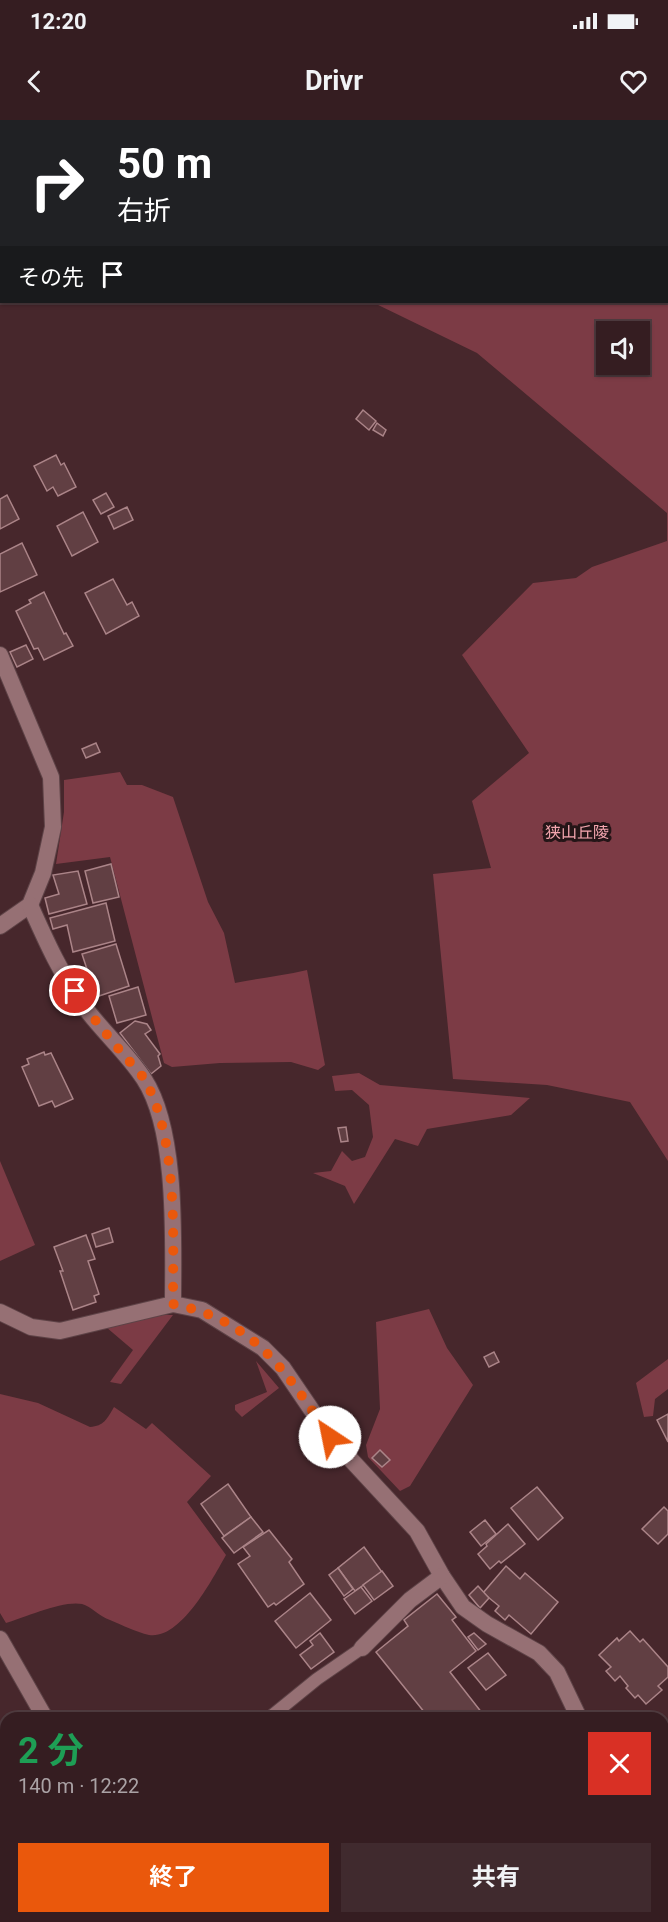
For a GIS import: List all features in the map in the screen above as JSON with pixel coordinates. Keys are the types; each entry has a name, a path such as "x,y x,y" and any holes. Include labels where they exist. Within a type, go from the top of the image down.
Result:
{"street":[{"path":"0,655 51,777 53,827 43,873 30,905 0,926"},
{"path":"30,905 53,956 85,1008 145,1080 158,1110 169,1170 173,1304"},
{"path":"0,1312 31,1327 60,1331 173,1304 202,1310 263,1348 283,1368 330,1437 417,1531 442,1576 463,1607 539,1653 557,1672 576,1712"},
{"path":"362,1648 410,1600 442,1576"},
{"path":"0,1639 42,1712"}],"lane":[{"path":"276,1712 317,1679 362,1648"}],"green space":[{"name":"狭山丘陵","path":"374,303 668,303 668,1161 630,1102 547,1085 453,1079 433,874 491,868 472,801 529,753 462,655 533,583 576,578 592,567 667,541 667,513 477,353"},
{"path":"120,772 127,785 142,785 173,797 208,902 224,933 235,983 307,970 325,1065 318,1070 291,1062 220,1063 172,1067 164,1063 110,857 56,864 64,812 64,780"},
{"path":"359,1073 380,1085 530,1098 511,1115 427,1129 418,1146 395,1139 354,1204 345,1186 313,1173 331,1171 342,1151 352,1161 365,1157 373,1137 369,1105 352,1090 335,1091 332,1076"},
{"path":"0,1161 35,1245 0,1261"},
{"path":"429,1309 447,1348 473,1385 410,1486 400,1491 368,1457 366,1445 380,1409 376,1322"},
{"path":"159,1315 173,1315 121,1384 110,1382 133,1350 106,1327"},
{"path":"668,1359 668,1389 655,1399 653,1416 644,1417 636,1383"},
{"path":"256,1361 279,1388 242,1417 235,1410 235,1405 267,1392"},
{"path":"0,1394 38,1403 90,1427 102,1423 114,1407 146,1429 152,1423 211,1476 187,1502 226,1555 195,1606 173,1628 161,1634 149,1635 106,1619 85,1605 74,1603 6,1623 0,1613"}],"building":[{"path":"363,410 376,421 369,430 356,419"},
{"path":"377,423 386,430 383,436 373,430"},
{"path":"56,455 61,465 64,463 76,487 58,496 53,487 47,491 34,466"},
{"path":"106,493 114,507 101,514 93,500"},
{"path":"7,495 19,519 0,529 0,499"},
{"path":"127,507 133,520 114,529 108,516"},
{"path":"83,512 98,542 72,556 57,526"},
{"path":"22,543 37,575 0,592 0,554"},
{"path":"113,579 127,605 132,602 139,616 106,634 85,593"},
{"path":"44,592 64,634 66,633 73,646 44,660 38,648 34,649 16,611 31,603 29,600"},
{"path":"26,645 33,659 17,667 10,652"},
{"path":"96,743 100,752 86,758 82,749"},
{"path":"111,864 119,897 93,903 85,871"},
{"path":"78,871 87,904 49,914 45,898 59,894 53,875"},
{"path":"106,903 115,941 73,952 67,925 53,929 50,918"},
{"path":"116,944 129,986 96,997 82,954"},
{"path":"138,987 146,1015 117,1023 109,996"},
{"path":"135,1021 147,1024 151,1030 145,1034 160,1054 158,1056 161,1066 151,1074 120,1033"},
{"path":"44,1052 45,1055 51,1053 73,1099 55,1107 52,1101 39,1106 22,1067 29,1064 27,1059"},
{"path":"346,1127 348,1141 341,1142 338,1128"},
{"path":"109,1228 113,1242 96,1247 92,1234"},
{"path":"86,1235 95,1259 88,1261 99,1294 94,1296 96,1302 73,1310 54,1247"},
{"path":"494,1352 499,1362 489,1367 484,1357"},
{"path":"668,1414 668,1442 657,1420"},
{"path":"380,1450 390,1460 382,1467 372,1458"},
{"path":"228,1484 251,1517 224,1536 201,1504"},
{"path":"537,1487 563,1518 538,1540 511,1508"},
{"path":"664,1507 668,1511 668,1534 658,1544 642,1529"},
{"path":"251,1517 263,1532 234,1553 222,1538"},
{"path":"485,1520 496,1534 481,1546 470,1532"},
{"path":"508,1524 525,1544 490,1569 478,1554"},
{"path":"269,1530 292,1559 289,1562 304,1584 276,1605 274,1603 268,1607 238,1564 250,1556 243,1547"},
{"path":"364,1547 382,1572 355,1591 338,1568"},
{"path":"506,1566 520,1579 525,1573 558,1602 531,1634 509,1615 505,1620 495,1611 499,1606 483,1593"},
{"path":"338,1568 353,1589 344,1596 329,1575"},
{"path":"382,1571 393,1586 374,1600 363,1585"},
{"path":"478,1586 489,1598 480,1608 469,1595"},
{"path":"361,1587 372,1601 355,1614 344,1599"},
{"path":"310,1593 331,1620 296,1648 275,1621"},
{"path":"437,1594 456,1617 452,1620 476,1651 450,1672 481,1712 424,1712 376,1652 408,1626 404,1620"},
{"path":"630,1631 640,1642 643,1639 668,1667 668,1677 658,1686 662,1690 646,1704 638,1695 635,1698 626,1688 628,1686 620,1676 615,1681 606,1671 611,1667 599,1655 617,1638 619,1641"},
{"path":"320,1633 334,1652 311,1669 300,1655 313,1645 310,1641"},
{"path":"474,1633 486,1644 478,1650 468,1637"},
{"path":"488,1653 506,1675 486,1690 468,1668"}],"route":[{"path":"75,991 85,1008 145,1080 158,1110 169,1170 173,1304 202,1310 263,1348 283,1368 330,1437"}]}
